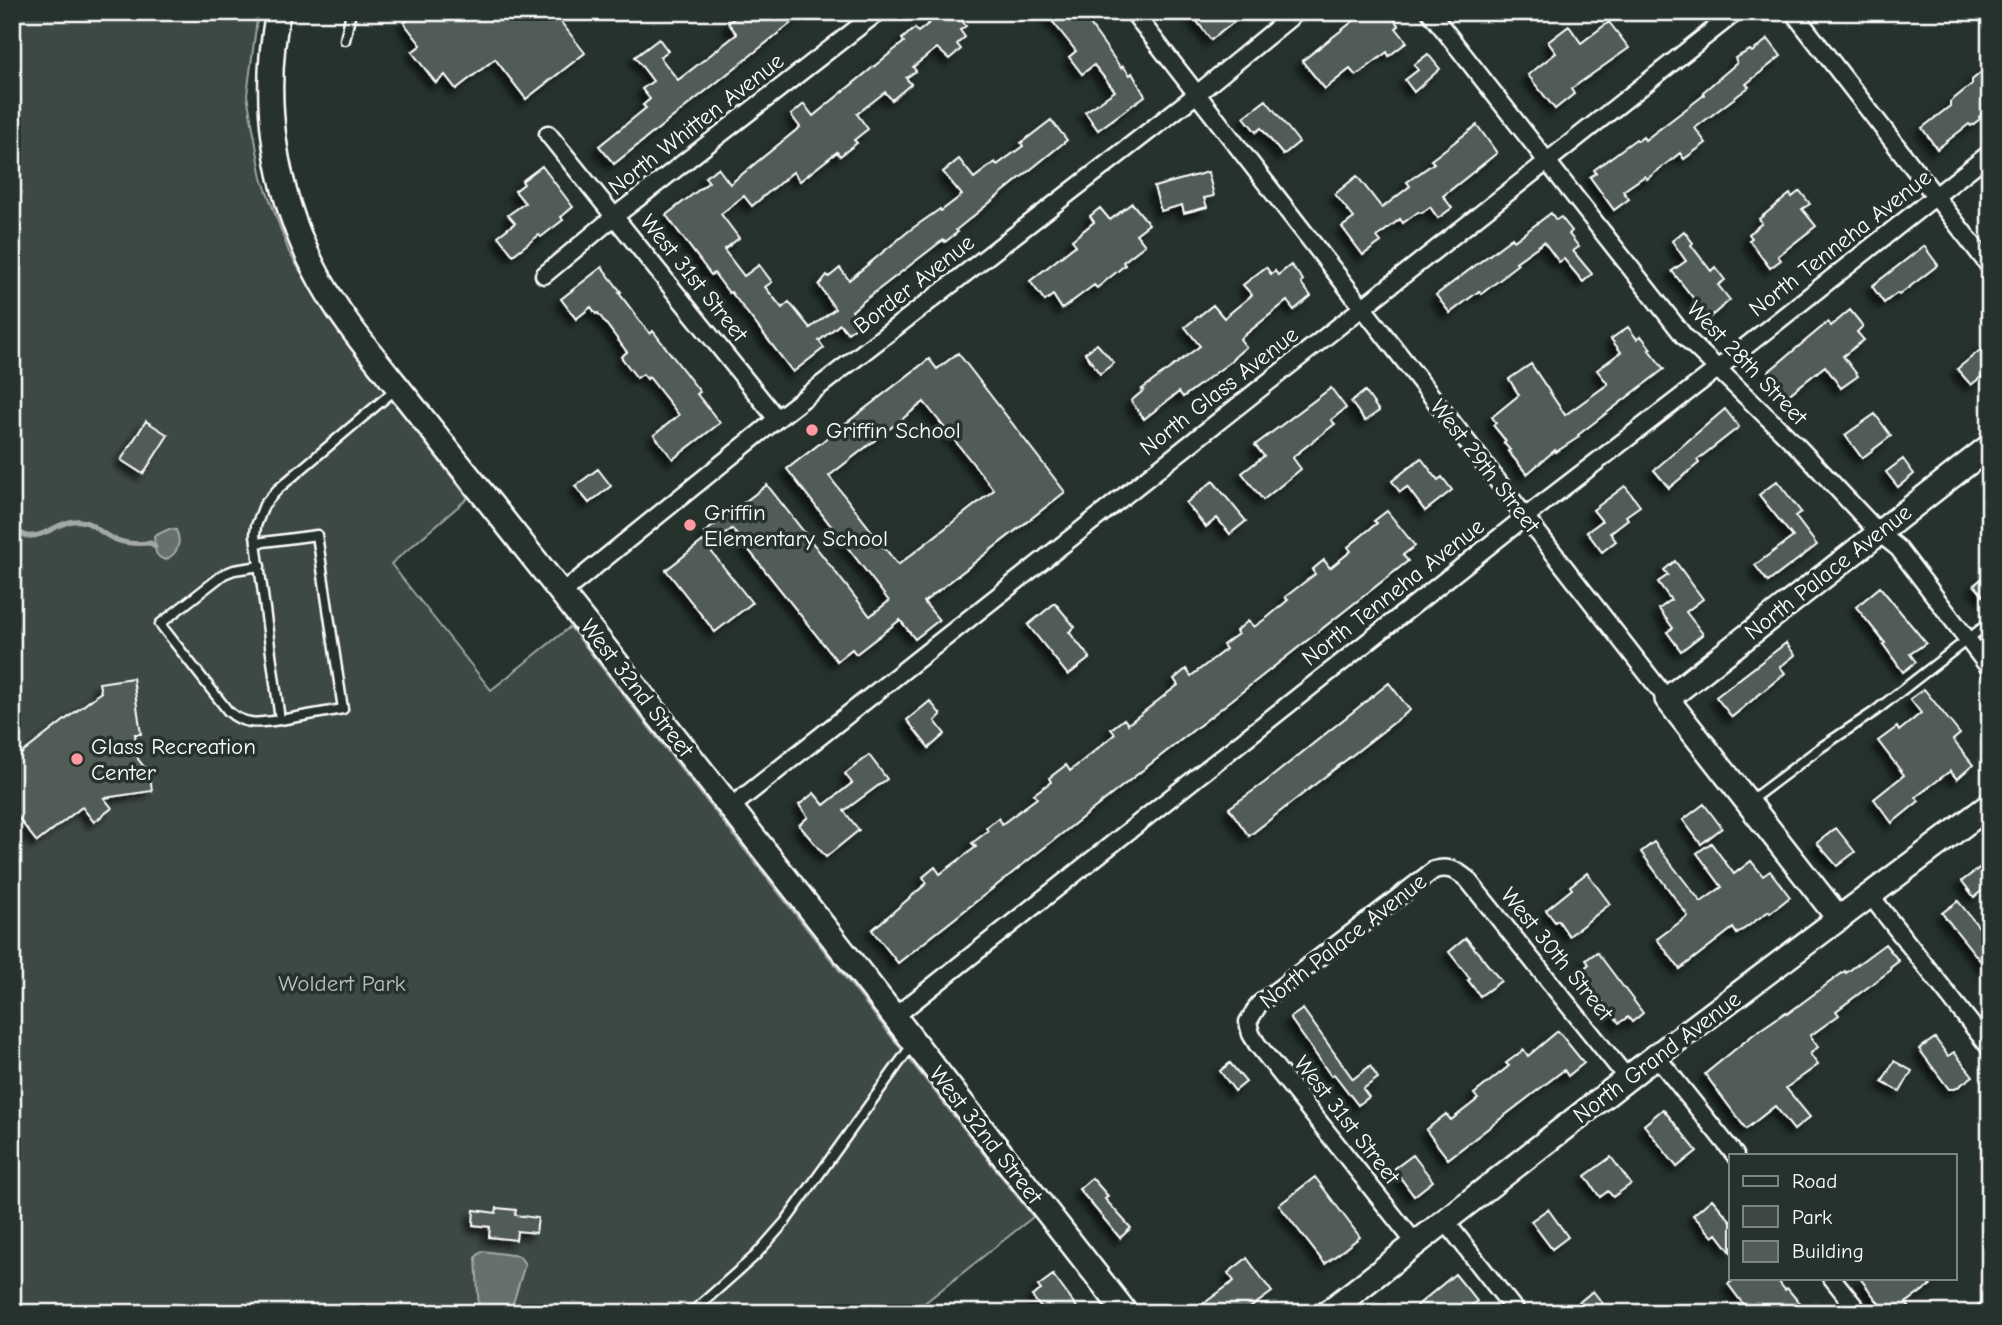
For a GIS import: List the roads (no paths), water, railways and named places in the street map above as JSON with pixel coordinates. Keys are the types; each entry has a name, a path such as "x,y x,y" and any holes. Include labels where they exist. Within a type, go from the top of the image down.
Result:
{"street":[{"name":"West 32nd Street","path":"278,12 270,105 279,169 290,211 323,286 398,387 731,807 1126,1313"},
{"name":"North Whitten Avenue","path":"544,275 615,216 878,12"},
{"name":"West 29th Street","path":"1133,12 1839,919"},
{"name":"Border Avenue","path":"562,593 777,419 1197,94 1297,12"},
{"name":"West 28th Street","path":"1430,12 1684,336 1799,448 1878,532 1898,548 1990,669"},
{"name":"North Glass Avenue","path":"731,807 1736,12"},
{"path":"1793,12 1990,267"},
{"name":"West 31st Street","path":"548,134 777,419"},
{"name":"North Tenneha Avenue","path":"894,1017 1990,153"},
{"name":"North Palace Avenue","path":"1667,699 1990,446"},
{"name":"North Grand Avenue","path":"1327,1313 1627,1078 1990,805"},
{"name":"North Palace Avenue","path":"1248,1022 1259,1004 1434,870 1443,867"},
{"name":"West 30th Street","path":"1443,867 1457,871 1467,879 1627,1078"},
{"path":"1870,895 1990,1048"},
{"name":"West 31st Street","path":"1248,1022 1257,1044 1416,1244"},
{"path":"1656,1056 1734,1154"},
{"path":"1446,1222 1517,1313"},
{"path":"1834,1280 1860,1313"},
{"path":"1983,1313 1990,1308"}],"lane":[{"path":"345,40 351,12"},
{"path":"280,720 256,542 259,515 278,489 398,387"},
{"path":"256,542 317,534 343,709 249,723 234,717 160,624 225,574 260,566"},
{"path":"1748,802 1874,712 1990,622"},
{"path":"691,1313 755,1256 785,1222 914,1043"}],"waterway":[{"path":"12,529 27,536 34,536 66,523 80,521 118,541 151,543 155,547"}],"place":[{"name":"Griffin School","path":"812,430"},
{"name":"Griffin Elementary School","path":"690,525"},
{"name":"Glass Recreation Center","path":"77,759"}],"park label":[{"name":"Woldert Park","path":"342,983"}]}
